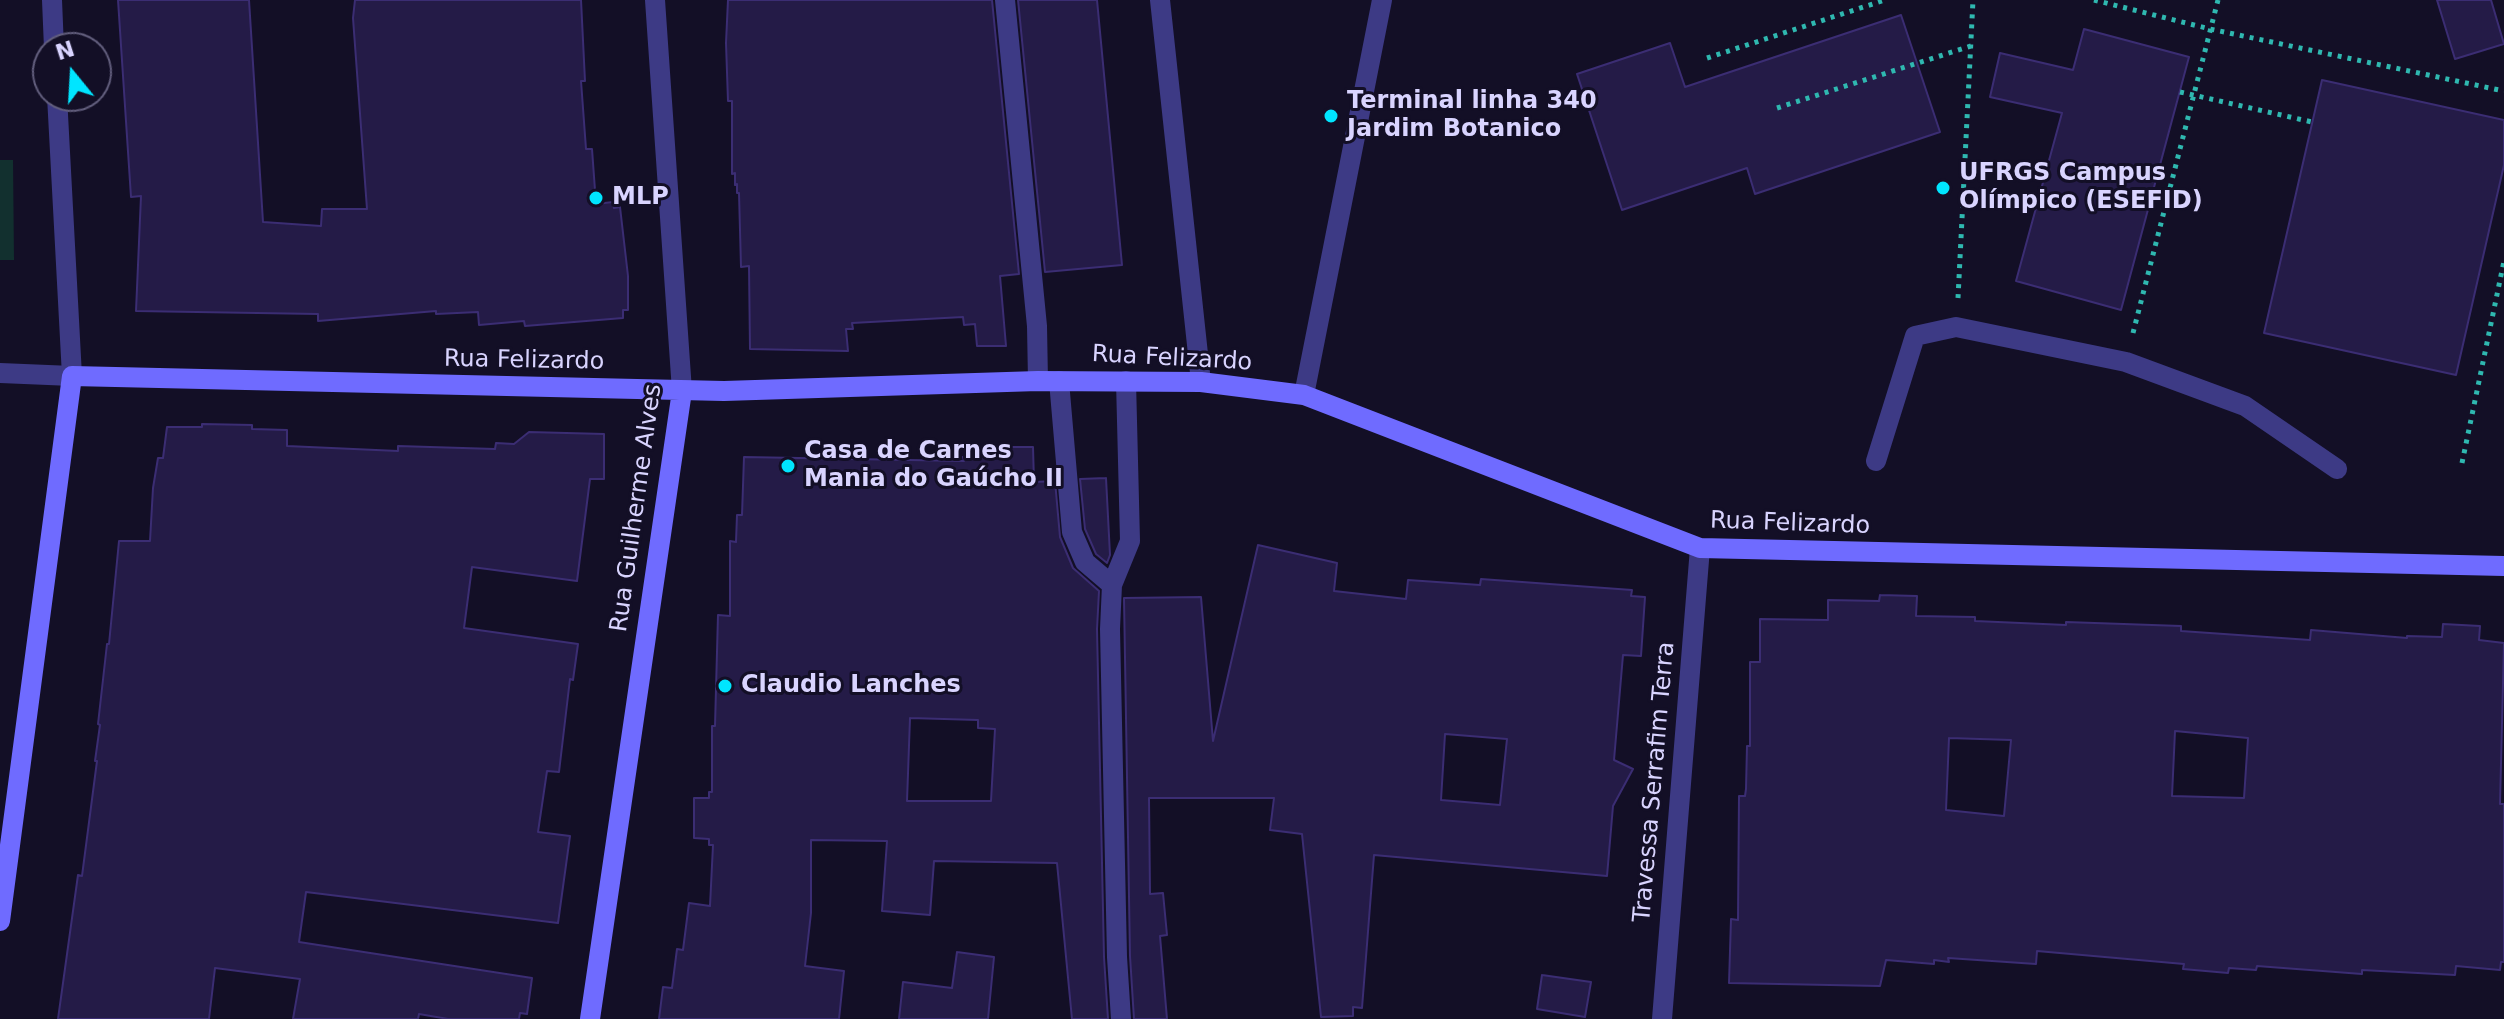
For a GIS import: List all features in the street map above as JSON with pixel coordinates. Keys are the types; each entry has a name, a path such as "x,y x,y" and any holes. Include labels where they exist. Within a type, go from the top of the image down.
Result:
{"main road":[{"name":"Rua Felizardo","path":"72,376 682,391 1049,381 1201,382 1304,395 1700,548 2504,566"},
{"path":"0,921 72,376"},
{"name":"Rua Guilherme Alves","path":"590,1019 682,391"}],"street":[{"path":"52,0 53,32"},
{"name":"Rua Guilherme Alves","path":"655,0 682,391"},
{"path":"1005,0 1037,326 1049,381 1072,532 1085,562 1112,585"},
{"path":"1160,0 1201,382"},
{"path":"1304,395 1382,0"},
{"path":"58,112 72,376"},
{"path":"1876,461 1915,336 1956,327 2126,362 2245,406 2337,469"},
{"name":"Rua Felizardo","path":"0,373 72,376"},
{"path":"1121,1019 1110,629 1112,585 1130,541 1126,381"},
{"name":"Travessa Serrafim Terra","path":"1662,1019 1700,548"}],"path":[{"path":"1707,58 1885,0"},
{"path":"1956,327 1973,0"},
{"path":"2094,0 2210,29 2504,91"},
{"path":"2126,362 2218,0"},
{"path":"1777,108 1971,46"},
{"path":"2180,92 2312,122"},
{"path":"2462,463 2504,261"}],"green space":[{"path":"0,160 13,160 14,260 0,260"}],"building":[{"path":"118,0 249,0 263,222 321,226 322,209 367,209 353,18 355,0 581,0 585,81 581,81 586,149 592,149 596,204 613,202 614,208 620,207 628,276 628,310 623,310 623,318 525,326 524,321 479,325 478,312 436,314 436,311 318,321 318,314 136,311 141,196 131,197"},
{"path":"728,0 992,0 1019,274 1000,276 1006,346 977,346 975,324 964,325 963,317 852,323 853,329 846,329 848,351 750,349 749,266 741,267 739,193 735,173 732,174 732,101 728,101 726,43"},
{"path":"1018,0 1097,0 1122,265 1045,272"},
{"path":"2437,0 2491,0 2504,44 2455,59"},
{"path":"1901,15 1940,132 1755,194 1747,168 1622,210 1577,74 1670,43 1685,87"},
{"path":"2084,29 2189,57 2121,310 2016,281 2062,113 1990,97 2000,53 2073,70"},
{"path":"2322,80 2504,120 2504,165 2456,375 2264,333"},
{"path":"202,424 252,425 252,429 287,430 287,446 398,451 398,446 495,449 496,443 514,444 529,432 604,434 604,479 590,479 577,581 472,567 464,628 578,644 573,680 570,679 559,772 547,771 538,832 570,836 558,923 306,892 299,942 532,978 527,1014 520,1013 519,1019 448,1019 419,1014 418,1019 293,1019 300,979 215,968 209,1019 58,1019 97,761 98,724 119,541 150,541 153,488 158,458 163,458 167,427 202,427"},
{"path":"999,447 1033,447 1034,482 1055,481 1060,537 1073,568 1099,591 1097,629 1108,1019 1072,1019 1057,863 934,861 930,915 882,911 887,841 811,840 811,913 805,966 844,971 839,1019 659,1019 663,987 672,988 677,949 683,950 689,903 710,906 713,845 709,845 709,839 694,838 694,798 709,798 709,792 712,792 718,615 730,616 730,541 736,542 737,515 742,515 744,457 964,461 963,457 999,458","holes":["910,718 978,720 978,728 995,729 991,801 907,801"]},
{"path":"1106,478 1110,555 1107,563 1096,554 1085,529 1080,479"},
{"path":"1258,545 1337,563 1334,591 1406,599 1408,580 1480,585 1481,579 1632,590 1631,596 1645,597 1641,656 1623,655 1614,760 1633,769 1613,806 1607,876 1374,855 1362,1008 1353,1007 1353,1016 1321,1017 1302,834 1270,830 1274,798 1149,798 1150,894 1163,893 1167,935 1160,936 1167,1019 1134,1019 1130,956 1124,598 1201,597 1213,741","holes":["1445,734 1507,739 1500,805 1441,800"]},
{"path":"1880,595 1917,596 1916,616 1975,617 1975,621 2066,625 2066,622 2181,626 2181,631 2310,640 2311,630 2407,638 2442,637 2443,624 2480,626 2479,640 2504,643 2500,804 2504,804 2504,962 2501,962 2500,970 2456,966 2455,975 2362,970 2362,974 2257,966 2256,970 2229,968 2228,973 2183,969 2184,964 2037,951 2036,964 1948,958 1949,962 1934,960 1934,964 1886,960 1880,986 1729,983 1731,919 1738,920 1739,796 1745,796 1747,746 1750,746 1750,662 1760,662 1760,619 1828,620 1828,600 1879,601","holes":["2175,731 2248,738 2244,798 2172,796","1949,738 2011,740 2004,816 1946,810"]},
{"path":"957,952 994,957 988,1019 899,1019 903,982 952,988"},
{"path":"1542,975 1591,982 1585,1017 1537,1009"}],"place":[{"name":"Terminal linha 340 Jardim Botanico","path":"1331,116"},
{"name":"UFRGS Campus Olímpico (ESEFID)","path":"1943,188"},
{"name":"MLP","path":"596,198"},
{"name":"Casa de Carnes Mania do Gaúcho II","path":"788,466"},
{"name":"Claudio Lanches","path":"725,686"}]}
